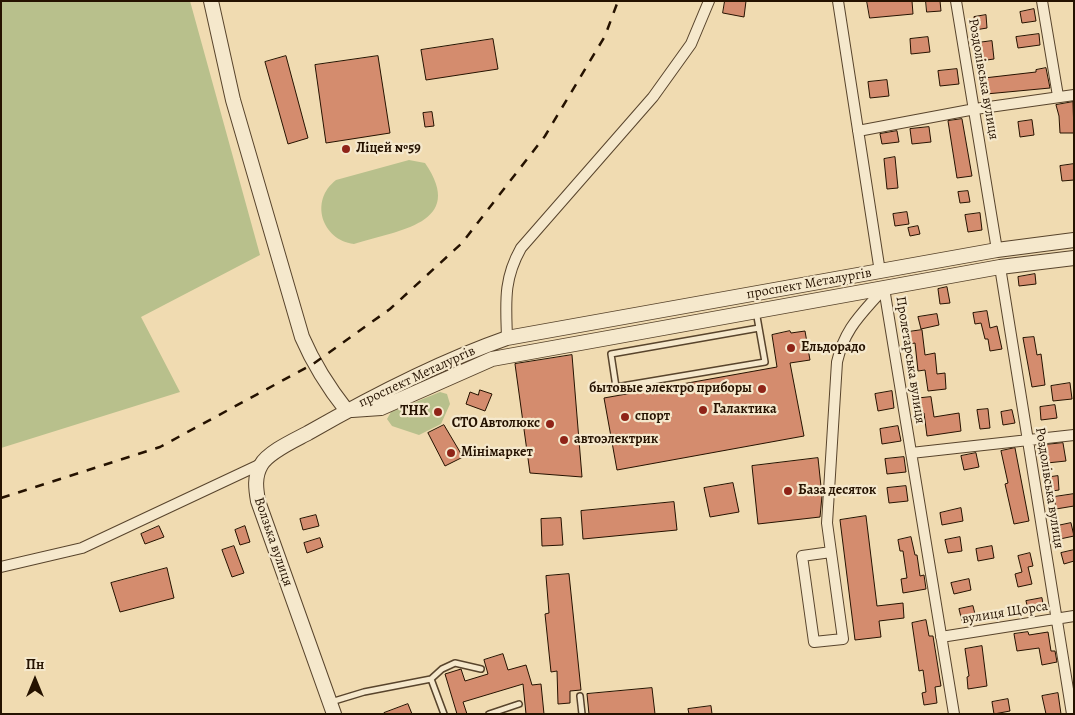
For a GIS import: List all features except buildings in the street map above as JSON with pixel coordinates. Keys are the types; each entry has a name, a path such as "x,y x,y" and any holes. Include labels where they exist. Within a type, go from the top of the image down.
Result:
{"street":[{"path":"1,566 82,548 261,464 280,448 347,411 318,372 302,337 233,100 211,1"},
{"path":"507,338 506,290 511,266 521,248 653,97 691,44 709,1"},
{"path":"838,1 884,288"},
{"name":"Роздолівська вулиця","path":"956,1 998,250"},
{"path":"1042,1 1058,96"},
{"path":"858,131 975,109 1074,95"},
{"name":"проспект Металургів","path":"347,411 479,348 507,338 998,250 1074,240"},
{"path":"998,250 1000,268"},
{"name":"проспект Металургів","path":"347,411 381,408 492,360 884,288 1000,268 1074,258"},
{"name":"Роздолівська вулиця","path":"1000,268 1072,714"},
{"name":"Пролетарська вулиця","path":"884,288 954,714"},
{"name":"Пролетарська вулиця","path":"831,552 802,556 814,642 843,638 827,523 837,362 842,342 849,328 884,288"},
{"path":"642,314 640,322 646,331"},
{"path":"911,453 1074,435"},
{"name":"Волзька вулиця","path":"261,464 255,482 258,501 332,708"},
{"name":"вулиця Щорса","path":"941,637 1074,616"}],"lane":[{"path":"756,311 759,328 765,362 616,387 611,354 759,328"},
{"path":"332,708 364,692 431,679 442,668 456,663 480,669"},
{"path":"431,679 444,714"},
{"path":"580,696 582,714"},
{"path":"489,714 519,704"}],"green space":[{"path":"1,1 190,1 260,255 141,317 180,392 1,448"},
{"path":"409,160 425,163 436,183 438,199 433,212 422,221 407,228 354,244 343,241 327,228 321,208 323,198 336,180"},
{"path":"440,392 447,394 450,404 441,424 419,435 392,426 387,419 391,412"}],"railway":[{"path":"1,498 160,447 313,364 390,309 462,243 545,136 605,36 618,1"}],"place":[{"name":"Ліцей №59","path":"346,149"},
{"name":"Ельдорадо","path":"791,348"},
{"name":"бытовые электро приборы","path":"762,389"},
{"name":"Галактика","path":"703,410"},
{"name":"ТНК","path":"438,412"},
{"name":"спорт","path":"625,417"},
{"name":"СТО Автолюкс","path":"550,424"},
{"name":"автоэлектрик","path":"564,440"},
{"name":"Мінімаркет","path":"451,453"},
{"name":"База десяток","path":"788,491"}]}
